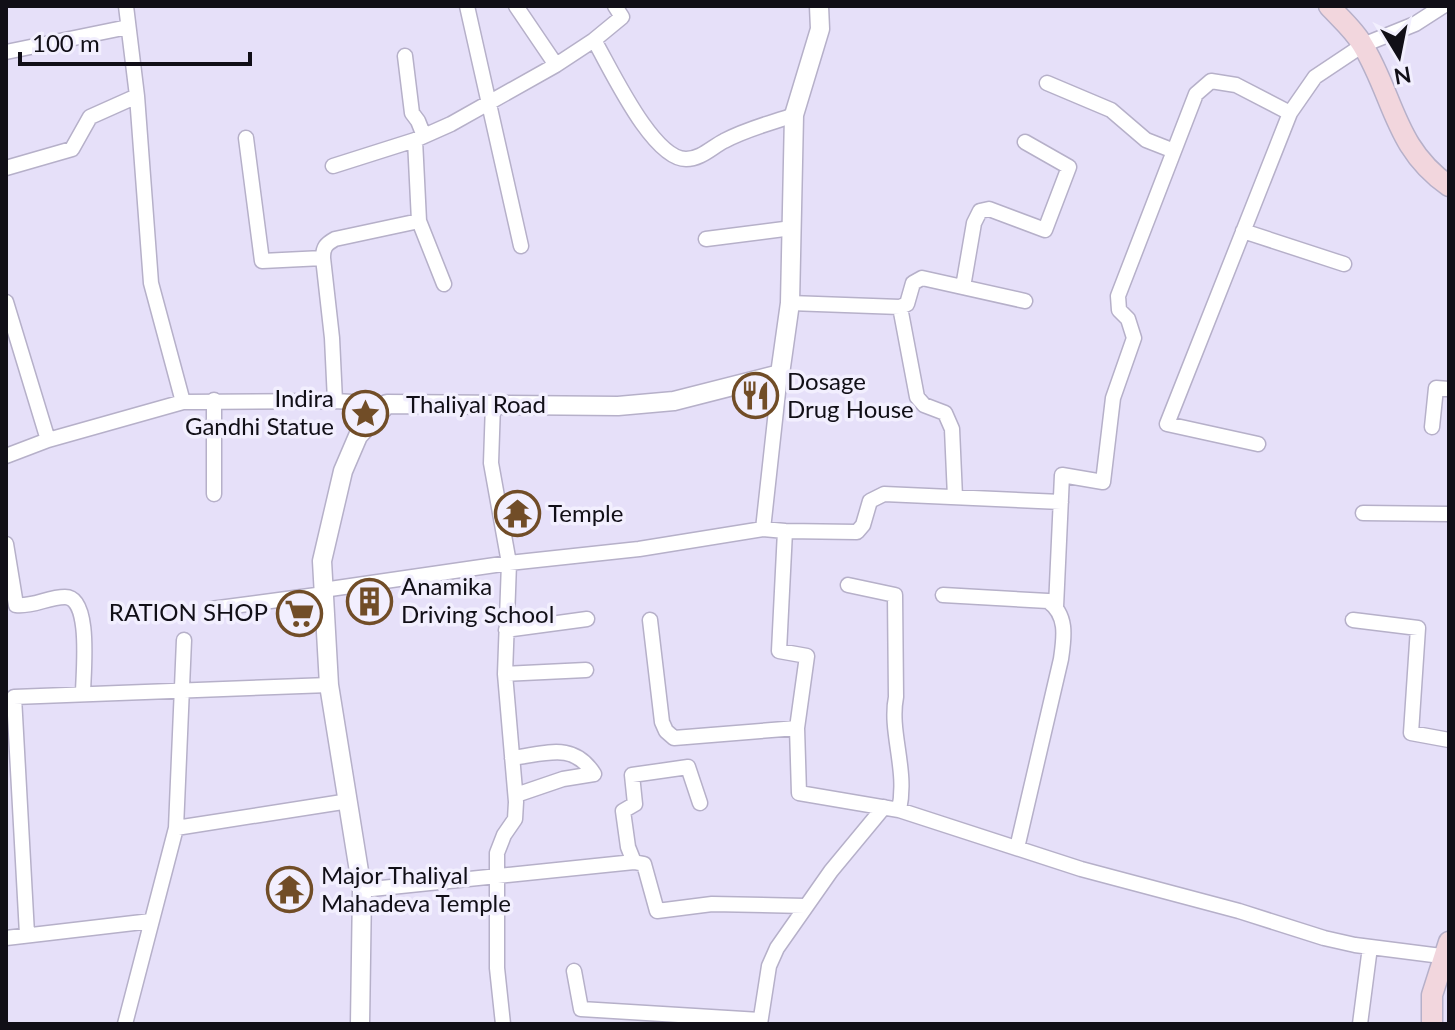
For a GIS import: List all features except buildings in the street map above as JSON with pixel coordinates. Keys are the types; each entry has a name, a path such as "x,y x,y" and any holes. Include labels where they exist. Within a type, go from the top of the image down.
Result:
{"main road":[{"path":"1329,6 1363,45 1408,146 1425,168 1449,186"},
{"path":"1432,1024 1432,995 1447,952"}],"street":[{"path":"126,6 137,96 151,283 183,402"},
{"path":"467,6 521,246"},
{"path":"516,6 556,65"},
{"path":"333,166 419,138 451,124 556,65 622,17 615,6"},
{"path":"763,529 790,303 794,115 820,29 819,6"},
{"path":"1258,444 1167,424 1290,113 1315,77 1363,45 1415,24 1443,6"},
{"path":"6,52 128,27"},
{"path":"594,40 647,133 675,156 685,159 704,154 723,141 794,115"},
{"path":"405,56 412,113 418,121 419,221 444,284"},
{"path":"1017,848 1061,659 1064,633 1056,607 1062,475 1103,482 1113,398 1134,338 1128,319 1119,310 1118,296 1196,94 1211,81 1236,85 1290,113"},
{"path":"1047,83 1111,110 1146,140 1174,151"},
{"path":"6,168 72,149 90,117 137,96"},
{"path":"246,138 262,261 323,258"},
{"path":"963,287 974,223 980,211 989,209 1045,230 1069,167 1025,142"},
{"path":"335,401 323,258 326,244 335,239 419,221"},
{"path":"706,239 792,228"},
{"path":"1243,231 1344,264"},
{"path":"790,303 900,307 907,304 913,283 922,278 1025,301"},
{"path":"6,302 48,440"},
{"path":"900,307 917,397 924,405 945,413 952,429 955,497"},
{"name":"Thaliyal Road","path":"360,1024 362,890 329,685 322,561 343,471 358,436 387,404 646,404 674,401 780,374"},
{"path":"1432,427 1436,388 1449,389"},
{"path":"214,400 214,494"},
{"path":"6,456 48,440 183,402 335,401 387,404"},
{"path":"493,404 491,463 509,563 505,674 516,795 515,819 497,853 497,968 503,1024"},
{"path":"211,609 509,563 639,549 763,529 857,532 863,525 870,501 884,494 1061,502"},
{"path":"1363,513 1449,514"},
{"path":"785,531 779,651 807,656 797,728 799,793 892,808 1081,869 1239,911 1324,938 1370,947 1447,952"},
{"path":"6,544 16,605 66,597 76,600 81,608 84,630 83,694"},
{"path":"574,971 581,1009 760,1022 769,966 777,948 805,906 902,796 902,764 893,709 896,697 895,595 848,585"},
{"path":"943,595 1048,601 1056,607"},
{"path":"506,630 587,619"},
{"path":"650,620 662,722 674,738 797,728"},
{"path":"1353,620 1418,628 1411,733 1449,740"},
{"path":"125,1024 176,828 184,640"},
{"path":"505,674 586,670"},
{"path":"27,934 13,788 10,697 329,685"},
{"path":"685,739 688,767 700,803"},
{"path":"512,758 574,753 585,760 594,774 563,779 516,795"},
{"path":"634,862 628,847 623,811 635,804 632,775 688,767"},
{"path":"176,828 349,801"},
{"path":"362,890 634,862 644,864 657,911 712,904 805,906"},
{"path":"6,938 151,921"},
{"path":"1360,1024 1370,947"}],"place":[{"name":"Dosage Drug House","path":"756,396"},
{"name":"Indira Gandhi Statue","path":"365,413"},
{"name":"Temple","path":"517,514"},
{"name":"Anamika Driving School","path":"370,601"},
{"name":"RATION SHOP","path":"299,613"},
{"name":"Major Thaliyal Mahadeva Temple","path":"290,890"}]}
